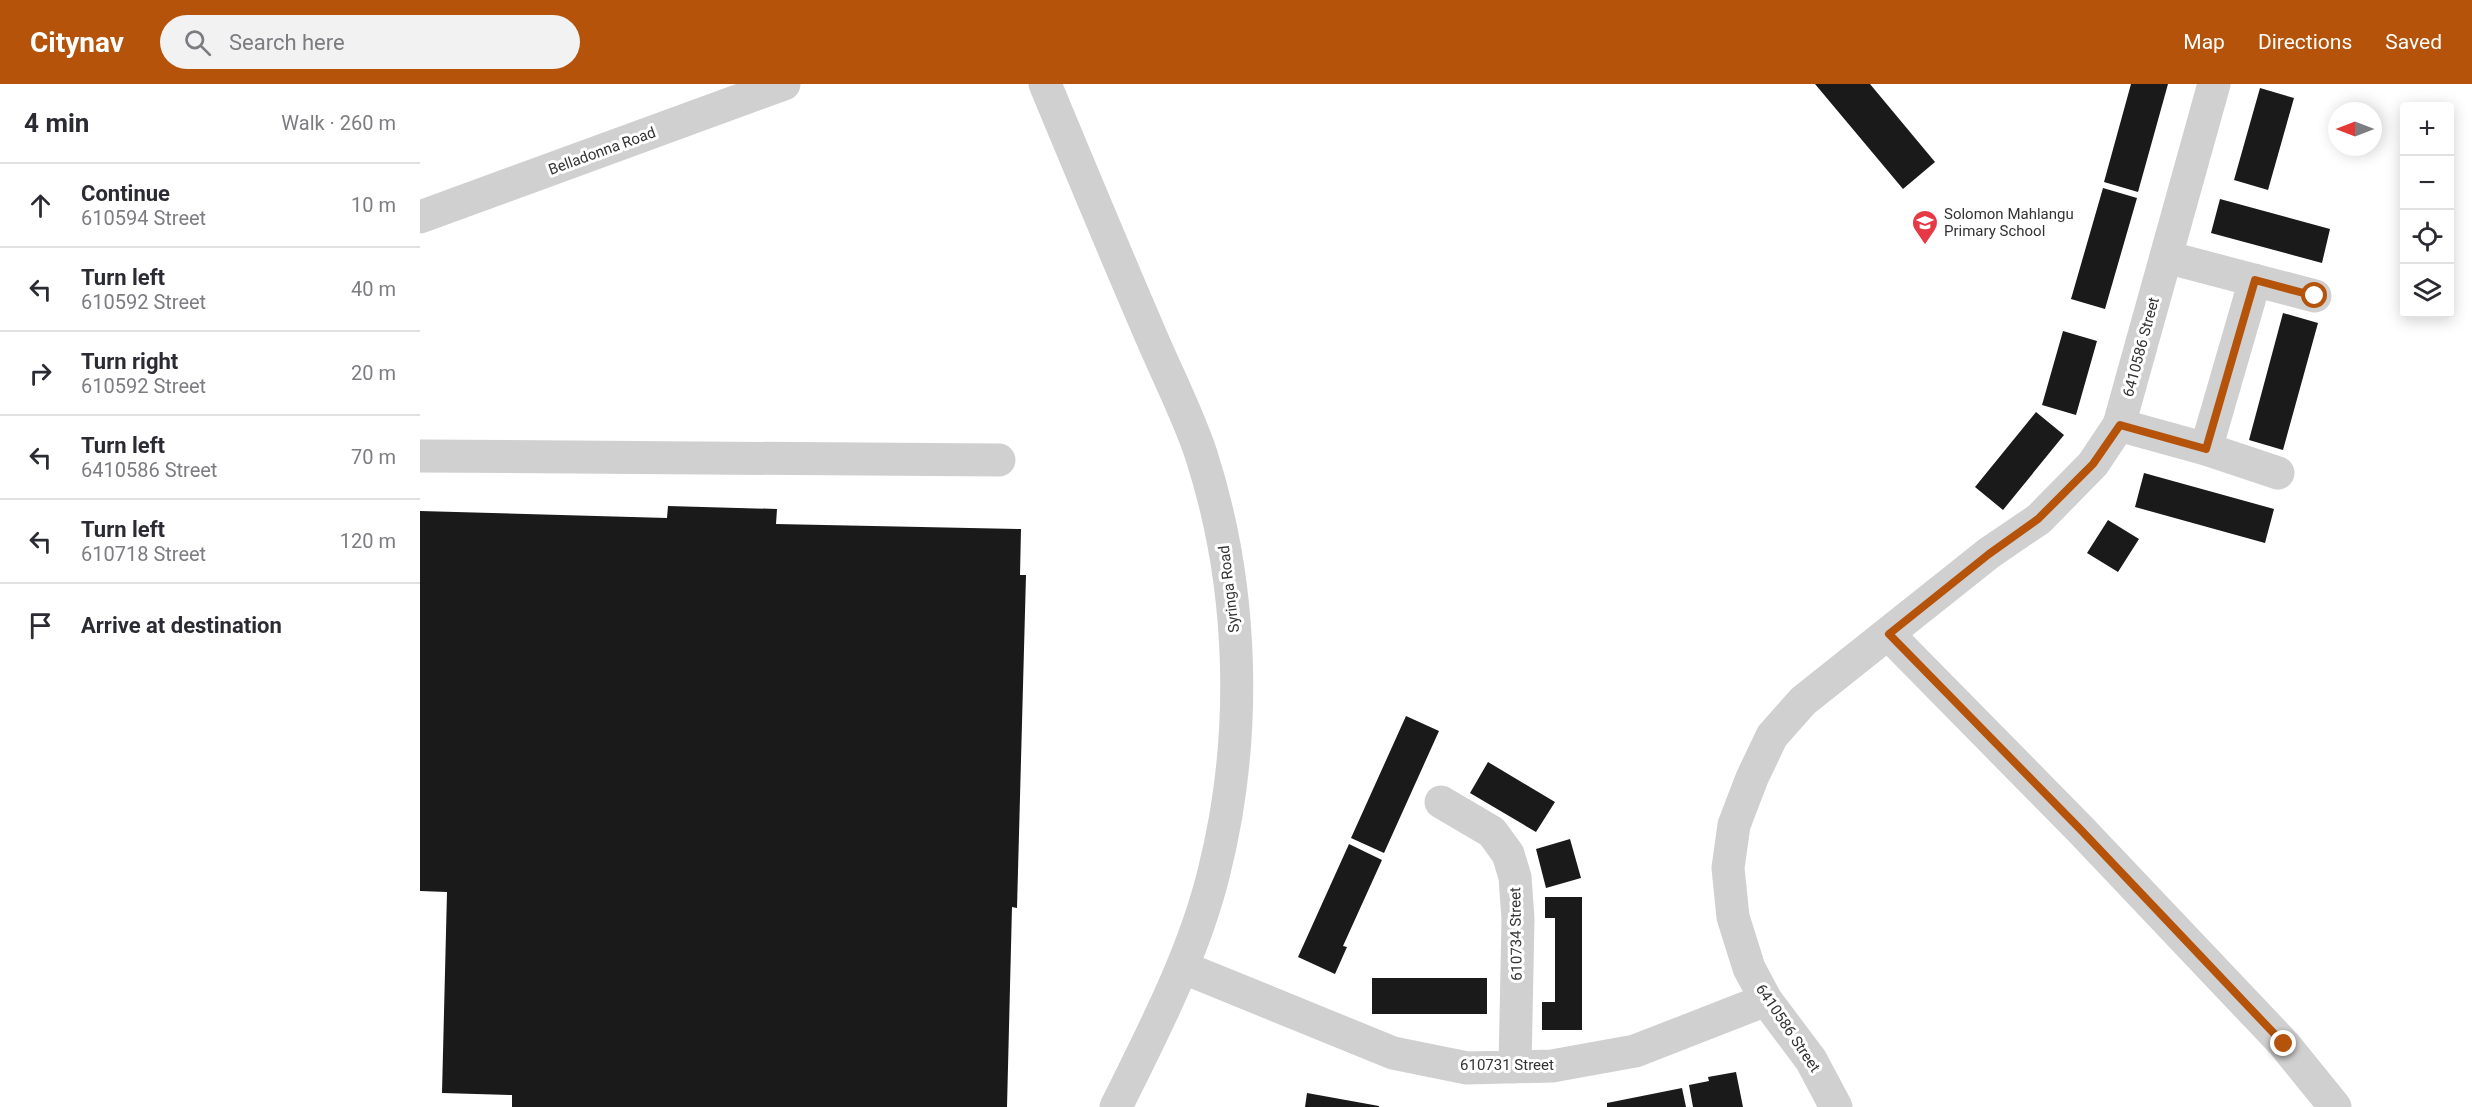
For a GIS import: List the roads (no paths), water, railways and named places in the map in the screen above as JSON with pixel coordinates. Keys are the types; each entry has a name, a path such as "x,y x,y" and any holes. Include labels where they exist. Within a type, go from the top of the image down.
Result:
{"street":[{"name":"Belladonna Road","path":"420,217 784,84"},
{"name":"Syringa Road","path":"1045,84 1200,453 1224,541 1235,631 1237,714 1228,797 1214,872 1182,967 1116,1107"},
{"name":"6410586 Street","path":"1836,1107 1811,1060 1766,1000 1749,968 1733,917 1728,868 1734,825 1752,778 1772,736 1803,701 1989,554 2038,519 2093,464 2120,425 2214,84"},
{"path":"2166,257 2315,296"},
{"path":"2206,449 2255,280"},
{"path":"2120,425 2206,449 2278,473"},
{"path":"420,456 999,460"},
{"path":"1889,634 2080,829 2284,1044 2328,1096 2334,1107"},
{"name":"610734 Street","path":"1440,802 1492,832 1508,854 1515,877 1518,919 1515,1067"},
{"name":"610731 Street","path":"1182,967 1393,1053 1467,1068 1551,1066 1635,1051 1766,1000"}],"place":[{"name":"Solomon Mahlangu Primary School","path":"1925,246"}]}
